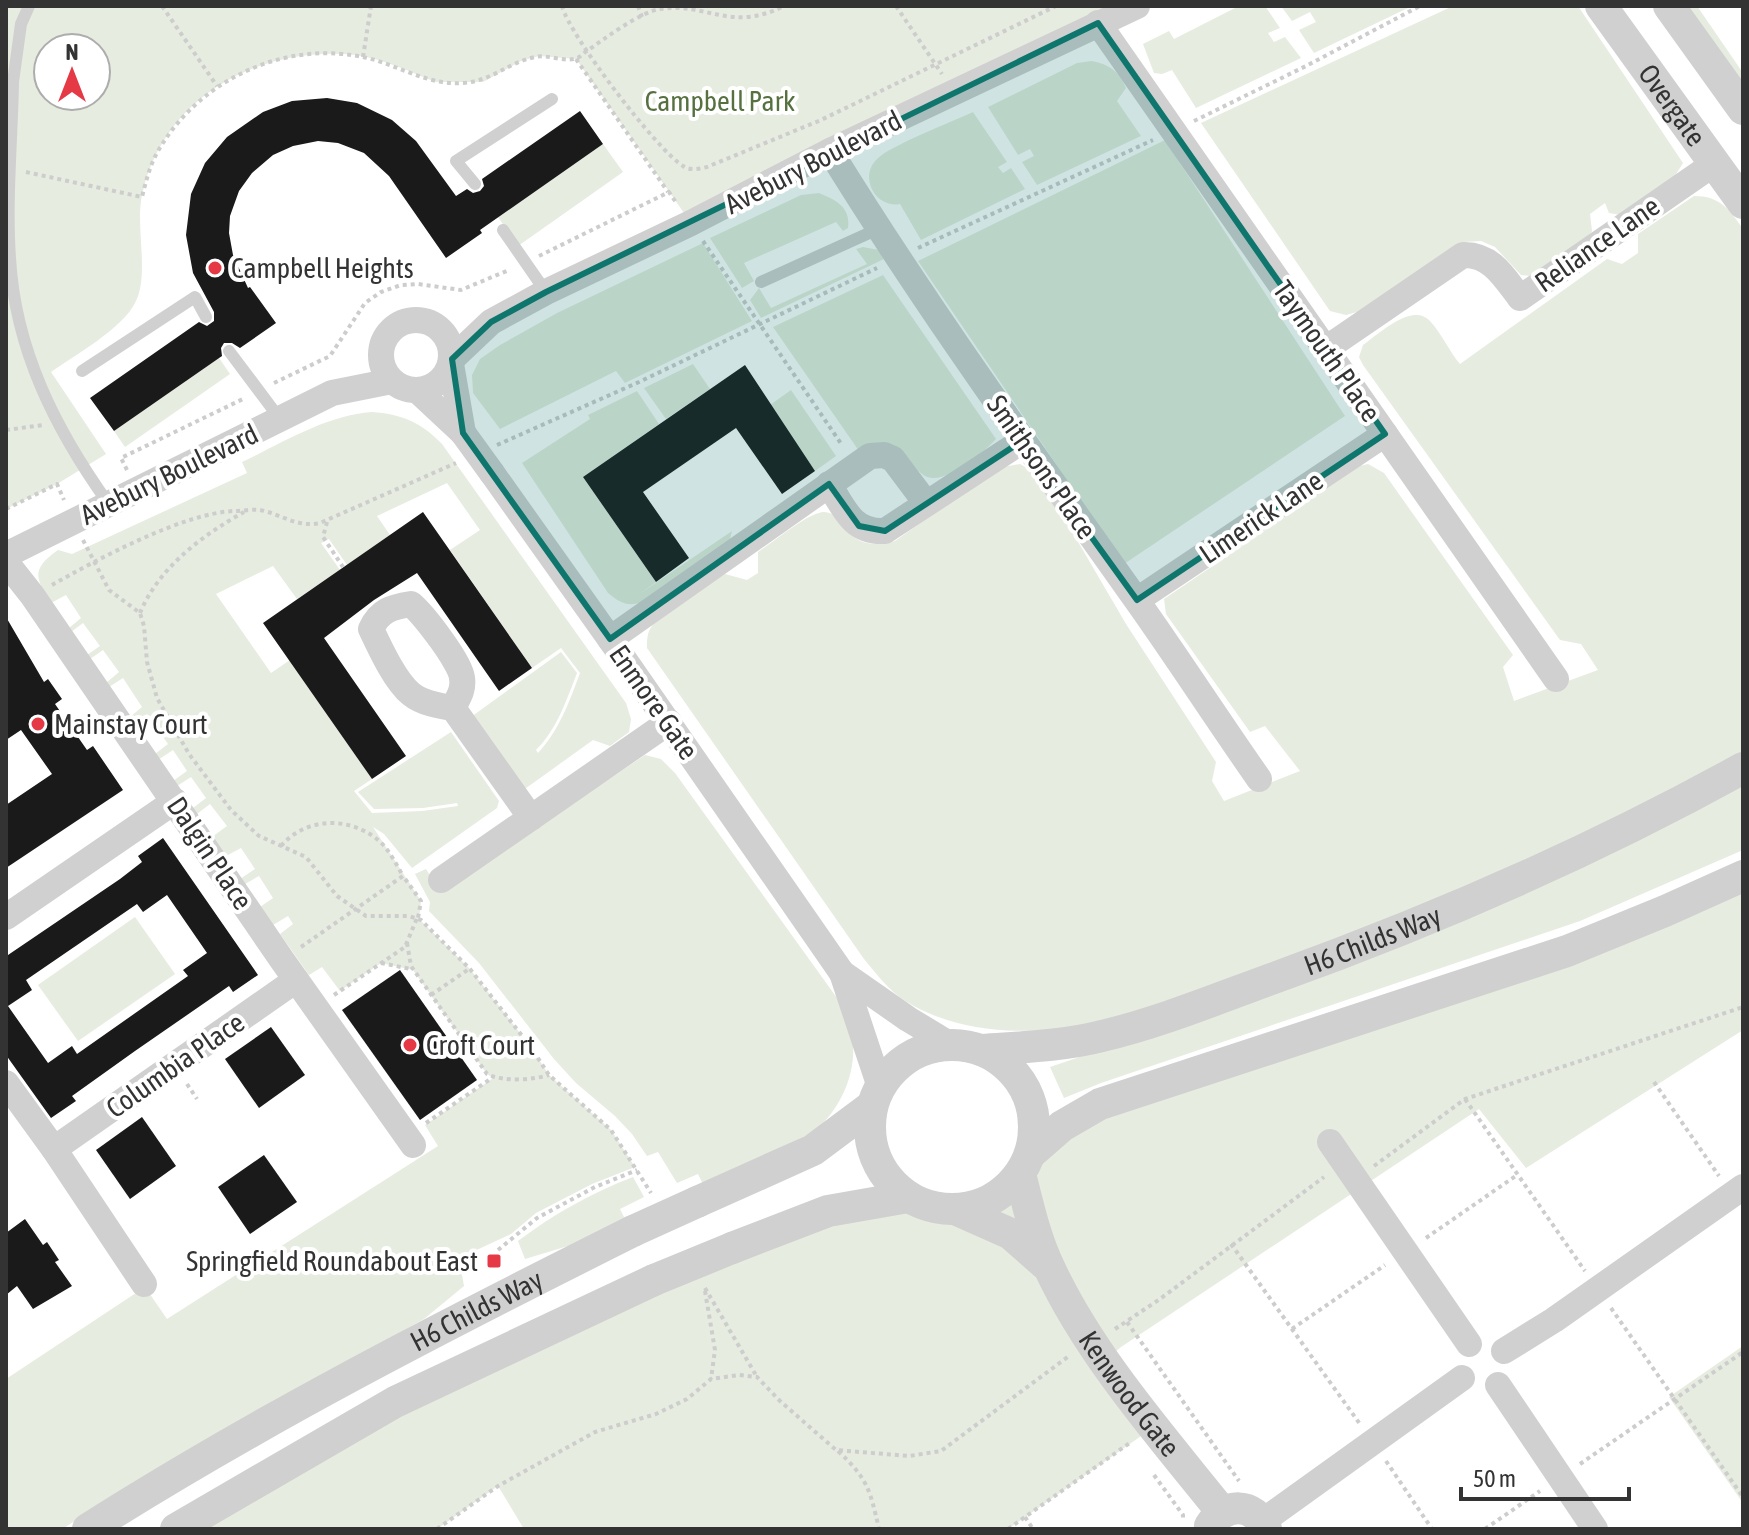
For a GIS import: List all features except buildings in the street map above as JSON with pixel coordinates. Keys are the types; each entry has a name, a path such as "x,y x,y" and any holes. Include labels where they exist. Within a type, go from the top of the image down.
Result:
{"street":[{"name":"Avebury Boulevard","path":"451,362 491,322 546,292 691,223 830,151 1137,6"},
{"name":"Overgate","path":"1601,6 1743,203"},
{"name":"Overgate","path":"1669,6 1743,109"},
{"name":"Taymouth Place","path":"1098,23 1556,679"},
{"name":"Smithsons Place","path":"830,151 897,258 1022,441 1137,600 1259,779"},
{"name":"Reliance Lane","path":"1327,348 1463,255 1486,259 1520,298 1715,163"},
{"path":"418,320 430,323 447,337 451,362 439,383 418,391 409,390 392,381 382,365 382,346 395,327 418,320"},
{"name":"Avebury Boulevard","path":"430,323 491,322"},
{"name":"Avebury Boulevard","path":"332,393 382,346"},
{"name":"Enmore Gate","path":"451,362 463,433"},
{"name":"Avebury Boulevard","path":"6,555 73,520 103,496 332,393 392,381"},
{"name":"Enmore Gate","path":"418,391 463,433 669,722 842,973 876,1097"},
{"name":"Limerick Lane","path":"1137,600 1385,434"},
{"path":"829,484 859,526 870,532 885,531 1022,441"},
{"path":"610,639 870,456 884,455 893,459 926,503"},
{"name":"Dalgin Place","path":"6,562 175,801 289,970 419,1135"},
{"path":"453,708 531,818"},
{"path":"441,880 669,722"},
{"name":"H6 Childs Way","path":"966,1048 1052,1045 1103,1036 1369,944 1554,864 1743,768"},
{"path":"6,917 175,801"},
{"path":"1026,1163 1035,1128 1031,1104 1021,1081 1003,1063 966,1048 923,1050 898,1065 876,1097 870,1132 875,1157 888,1180 908,1197 931,1207 957,1210 982,1204 1005,1191 1026,1163 1062,1126 1100,1104 1567,951 1743,876"},
{"name":"Columbia Place","path":"54,1149 289,970"},
{"name":"Enmore Gate","path":"842,973 908,1019 966,1048"},
{"path":"6,1083 144,1284"},
{"name":"H6 Childs Way","path":"88,1529 305,1399 420,1337 633,1231 813,1150 876,1097"},
{"path":"1330,1142 1469,1344"},
{"name":"Kenwood Gate","path":"1026,1163 1031,1218 1049,1267 1104,1360 1215,1520"},
{"path":"1504,1351 1554,1320 1738,1191"},
{"name":"H6 Childs Way","path":"176,1529 395,1402 654,1280 828,1211 908,1197"},
{"name":"Kenwood Gate","path":"957,1210 1011,1234 1049,1267"},
{"path":"1492,1341 1504,1351 1506,1373 1498,1385 1483,1389 1467,1384 1462,1378 1459,1360 1469,1344 1492,1341"},
{"path":"1215,1520 1239,1507 1268,1521 1462,1378"},
{"path":"1498,1385 1595,1529"}],"lane":[{"path":"29,6 21,24 10,81 9,218 13,287 27,349 55,419 103,496"},
{"path":"475,184 456,161 552,99"},
{"path":"761,282 878,229"},
{"path":"503,230 546,292"},
{"path":"82,371 195,297 206,317"},
{"path":"229,351 280,419"}],"path":[{"path":"162,6 217,86"},
{"path":"363,57 371,6"},
{"path":"562,6 586,52 663,147 682,166 690,169 707,167 821,120 1056,6"},
{"path":"638,6 642,17"},
{"path":"11,169 142,197 157,153 194,104 217,86 293,55 314,53 363,57 391,64 436,82 483,82 521,61 539,56 576,59 656,9 739,19 767,14 784,6"},
{"path":"896,6 954,92"},
{"path":"623,389 1172,131 1420,6"},
{"path":"576,59 856,465"},
{"path":"103,496 129,474 121,458 330,356 365,303 381,292 401,285 418,284 461,290 669,192"},
{"path":"6,430 42,425 55,419"},
{"path":"6,509 57,484 109,590 140,613 147,662 157,698 171,726 209,783 243,824 259,836 306,857 337,896 356,909 372,917 418,918 470,969 549,1075 611,1130 655,1200"},
{"path":"32,595 93,562 204,517 231,511 261,510 311,525 335,516"},
{"path":"140,613 149,595 174,563 203,538 246,511"},
{"path":"328,520 323,537 343,567"},
{"path":"281,846 295,834 312,826 347,823 361,828 379,840 421,901 418,918 407,943 334,995"},
{"path":"289,970 356,909 403,876"},
{"path":"407,943 414,970 487,1074 494,1078 549,1075"},
{"path":"381,963 414,970"},
{"path":"431,995 470,969"},
{"path":"419,1135 494,1078"},
{"path":"1654,1082 1738,1191"},
{"path":"498,1250 537,1218 595,1187 637,1170"},
{"path":"1231,1244 1432,1529"},
{"path":"698,1276 757,1377"},
{"path":"705,1288 715,1350 711,1379"},
{"path":"1127,1322 1239,1480 1261,1495 1268,1521"},
{"path":"1485,1529 1743,1352"},
{"path":"1008,1529 1131,1442"},
{"path":"836,1450 859,1470 869,1488 879,1529"},
{"path":"1025,1517 1033,1529"}],"highlighted area":[{"path":"1098,23 1385,434 1137,600 1022,441 901,523 885,531 859,526 829,484 610,639 463,433 452,359 491,322 546,292"}],"green space":[{"name":"Campbell Park","path":"6,6 1137,6 691,223 576,59 539,56 521,61 483,82 436,82 356,55 320,54 285,59 252,69 221,84 194,105 171,130 153,160 142,195 142,265 135,303 109,332 51,372 106,454 57,484 6,509"},
{"path":"1239,6 1265,6 1280,28 1268,33 1274,42 1285,37 1301,58 1196,108 1172,70 1154,73 1143,44 1169,31 1174,39"},
{"path":"1281,6 1412,6 1314,53 1299,30 1316,22 1310,12 1292,21"},
{"path":"1453,6 1578,6 1683,163 1673,179 1621,215 1609,213 1605,203 1590,214 1592,231 1589,237 1531,276 1521,275 1495,247 1481,241 1463,242 1360,311 1346,315 1330,311 1201,123"},
{"path":"1687,6 1697,6 1743,73 1743,87"},
{"path":"1091,61 1108,66 1120,77 1126,88 1117,101 1141,136 1037,185 1022,162 1034,156 1030,149 1018,155 988,107 1077,63"},
{"path":"973,112 1007,162 998,167 1003,173 1011,168 1025,189 921,240 900,204 884,202 872,190 869,174 872,166 895,147"},
{"path":"1165,140 1345,416 1124,564 918,261"},
{"path":"603,144 623,172 518,246 498,217"},
{"path":"819,193 845,210 848,228 843,231 836,222 744,263 754,281 742,288 710,238 801,195"},
{"path":"1694,196 1711,198 1723,205 1743,229 1743,753 1580,837 1400,915 1116,1020 1065,1028 1013,1031 987,1029 937,1017 899,997 864,959 647,648 650,629 664,614 725,574 747,580 758,573 758,552 817,513 832,514 865,543 895,541 998,468 1020,464 1039,475 1126,624 1216,762 1212,781 1224,801 1300,771 1265,726 1250,732 1166,614 1164,599 1360,466 1368,464 1384,473 1513,655 1503,667 1514,701 1598,670 1581,644 1560,640 1359,357 1363,345 1396,322 1414,315 1430,321 1460,364 1607,259 1622,264 1638,253 1638,234"},
{"path":"703,243 752,321 625,383 616,371 500,429 473,393 472,375 480,359 557,313"},
{"path":"856,249 879,250 884,259 761,318 750,300 759,288 771,308 867,264"},
{"path":"883,275 996,439 982,453 950,474 930,478 900,451 859,451 773,327"},
{"path":"219,358 230,374 125,447 114,431"},
{"path":"693,364 710,389 666,419 644,388"},
{"path":"791,390 836,456 815,471 770,405"},
{"path":"637,391 659,424 583,477 656,582 638,595 732,531 729,543 643,602 628,604 608,593 522,463 590,419 588,415"},
{"path":"372,412 410,420 442,444 626,703 631,719 629,732 610,746 593,740 522,791 471,717 561,652 577,673 555,724 536,750 538,753 558,725 580,673 561,648 532,668 450,550 480,530 447,483 377,516 390,535 347,565 329,539 321,543 340,570 297,599 273,566 216,594 271,673 290,660 372,779 354,791 372,813 458,806 457,803 423,808 374,809 358,792 451,732 499,801 497,808 412,868 384,834 373,827 421,901 419,919 470,969 549,1075 611,1130 635,1167 592,1184 536,1213 511,1234 470,1253 462,1275 464,1286 424,1319 180,1456 62,1529 6,1529 6,1379 145,1287 167,1319 438,1146 425,1125 493,1078 487,1074 413,970 381,963 340,991 322,967 309,975 280,934 293,924 288,916 273,925 260,907 273,898 259,876 245,884 240,879 255,869 241,848 226,856 212,837 227,826 210,804 197,814 193,808 206,798 191,777 177,786 173,781 187,771 173,750 158,760 155,754 168,744 147,714 134,724 130,717 142,707 123,678 109,687 106,683 119,672 103,650 90,659 87,655 100,646 83,623 71,632 69,628 81,618 66,595 51,603 39,580 43,563 58,550 72,554 247,473 242,462 305,431 338,418"},
{"path":"645,755 661,759 675,773 837,998 852,1034 853,1062 846,1088 824,1122 814,1132 703,1184 698,1174 677,1183 658,1152 647,1156 615,1116 576,1083 479,963 429,911 430,902 415,874 426,869 441,893"},
{"path":"1743,780 1743,850 1580,921 1064,1098 1050,1067 1192,1019"},
{"path":"1743,876 1743,1030 1526,1168 1479,1109 1121,1347 1105,1360 1154,1427 1008,1529 524,1529 498,1486 437,1529 176,1529 654,1280 908,1197 936,1206 959,1208 979,1204 1013,1182 1062,1126"},
{"path":"135,917 175,974 78,1041 38,985"},
{"path":"633,1177 644,1197 620,1209 625,1219 578,1243 525,1259 518,1241 573,1205"},
{"path":"1743,1346 1743,1503 1669,1397"}],"place":[{"name":"Campbell Heights","path":"215,268"},
{"name":"Mainstay Court","path":"38,724"},
{"name":"Croft Court","path":"410,1045"},
{"name":"Springfield Roundabout East","path":"494,1261"}]}
